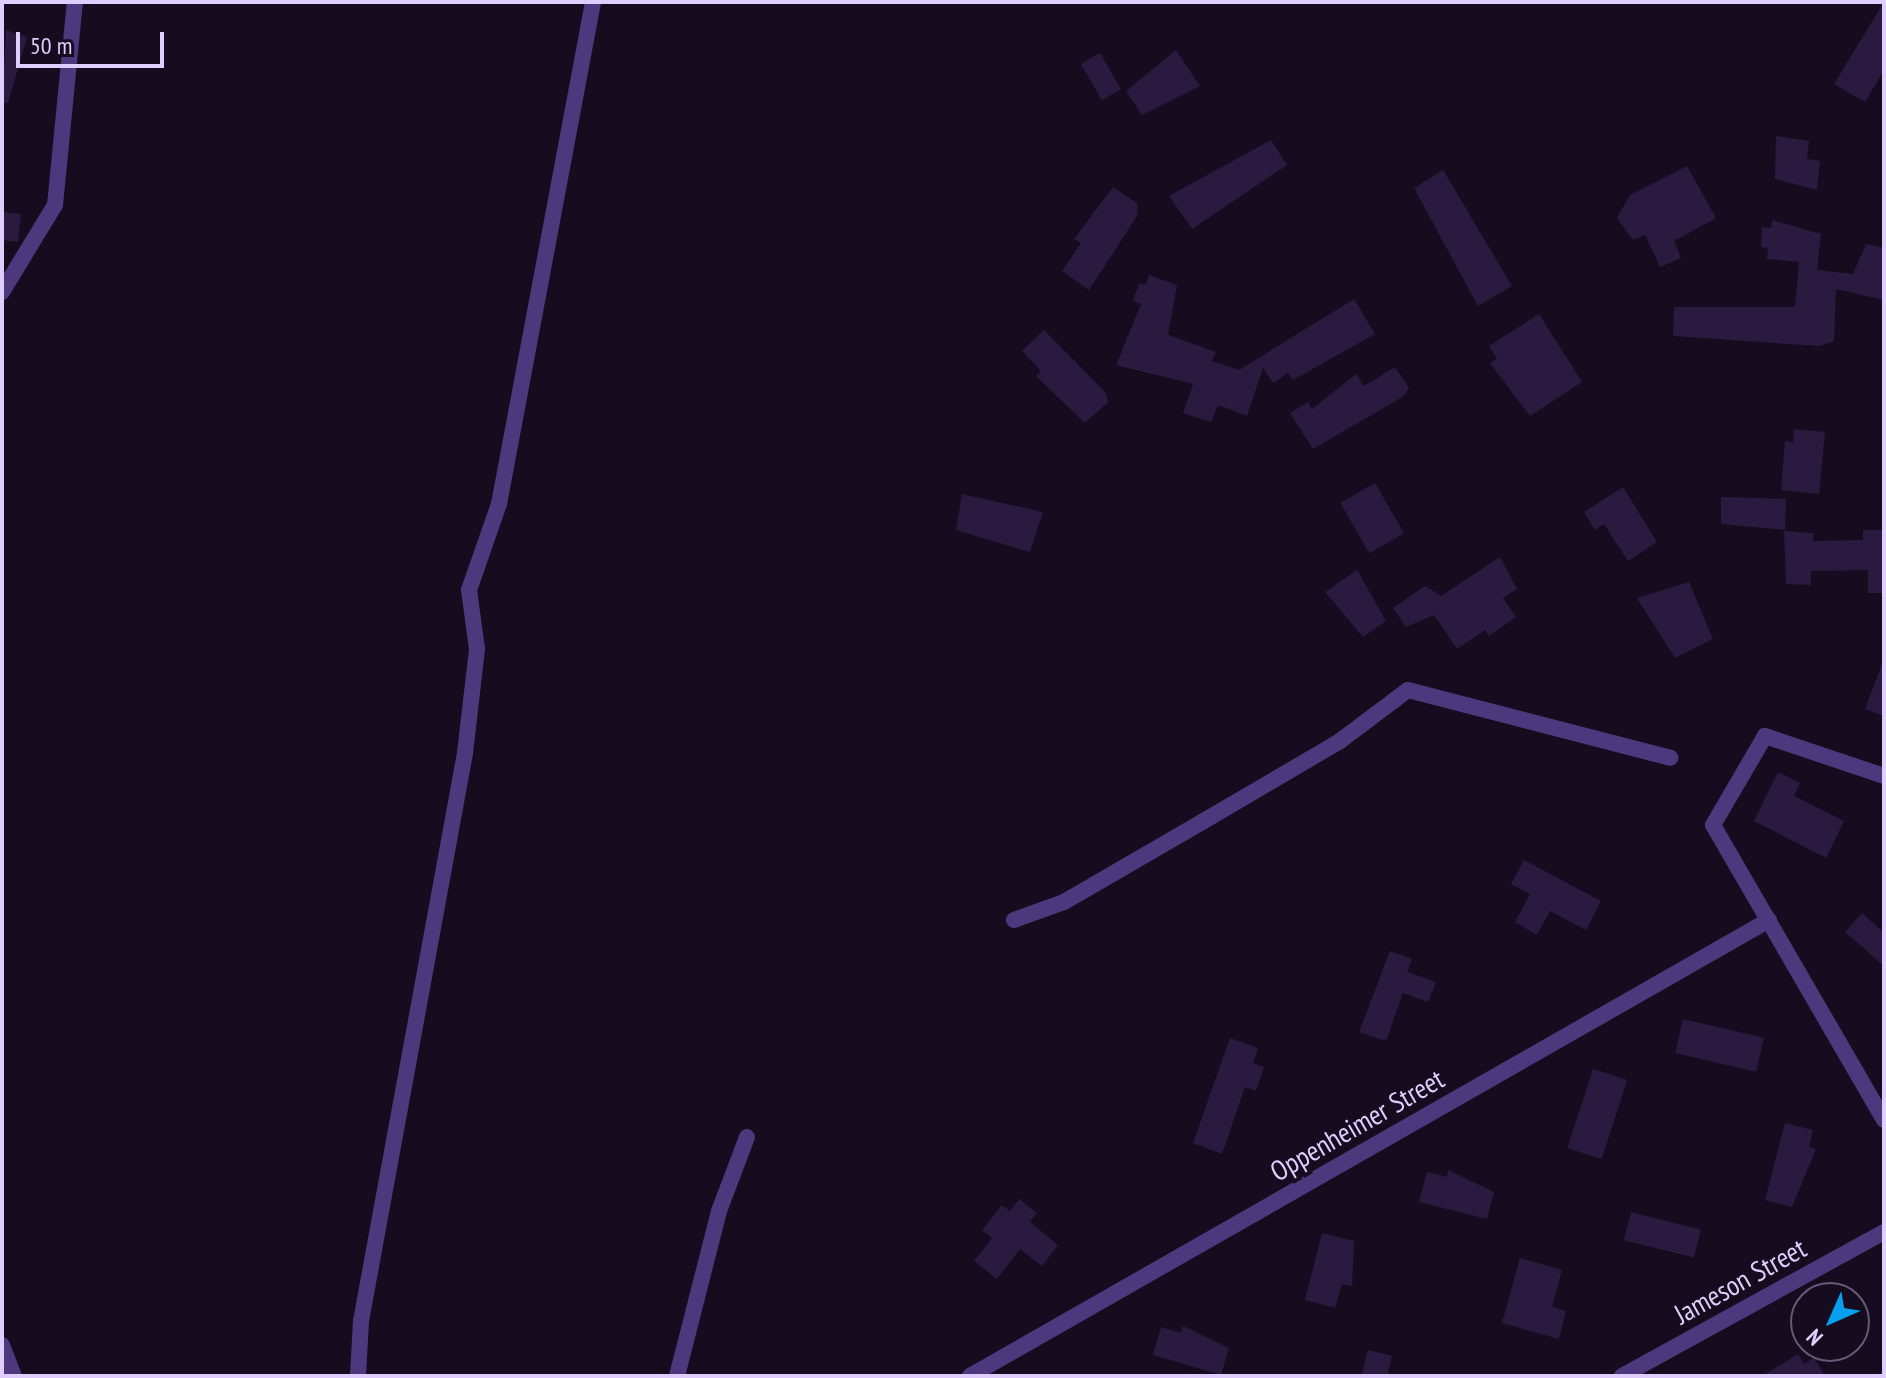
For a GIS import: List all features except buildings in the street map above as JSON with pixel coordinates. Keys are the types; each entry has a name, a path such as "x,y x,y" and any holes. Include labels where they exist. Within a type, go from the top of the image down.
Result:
{"street":[{"path":"2,292 55,205 75,2"},
{"path":"358,1376 361,1321 465,753 477,649 469,590 499,504 593,2"},
{"path":"1014,920 1078,894 1340,741 1408,690 1670,758"},
{"path":"1884,776 1765,736 1713,825 1884,1120"},
{"name":"Oppenheimer Street","path":"970,1376 1769,920"},
{"path":"677,1376 719,1211 747,1137"},
{"name":"Jameson Street","path":"1622,1376 1884,1232"},
{"path":"2,1345 14,1376"}]}
